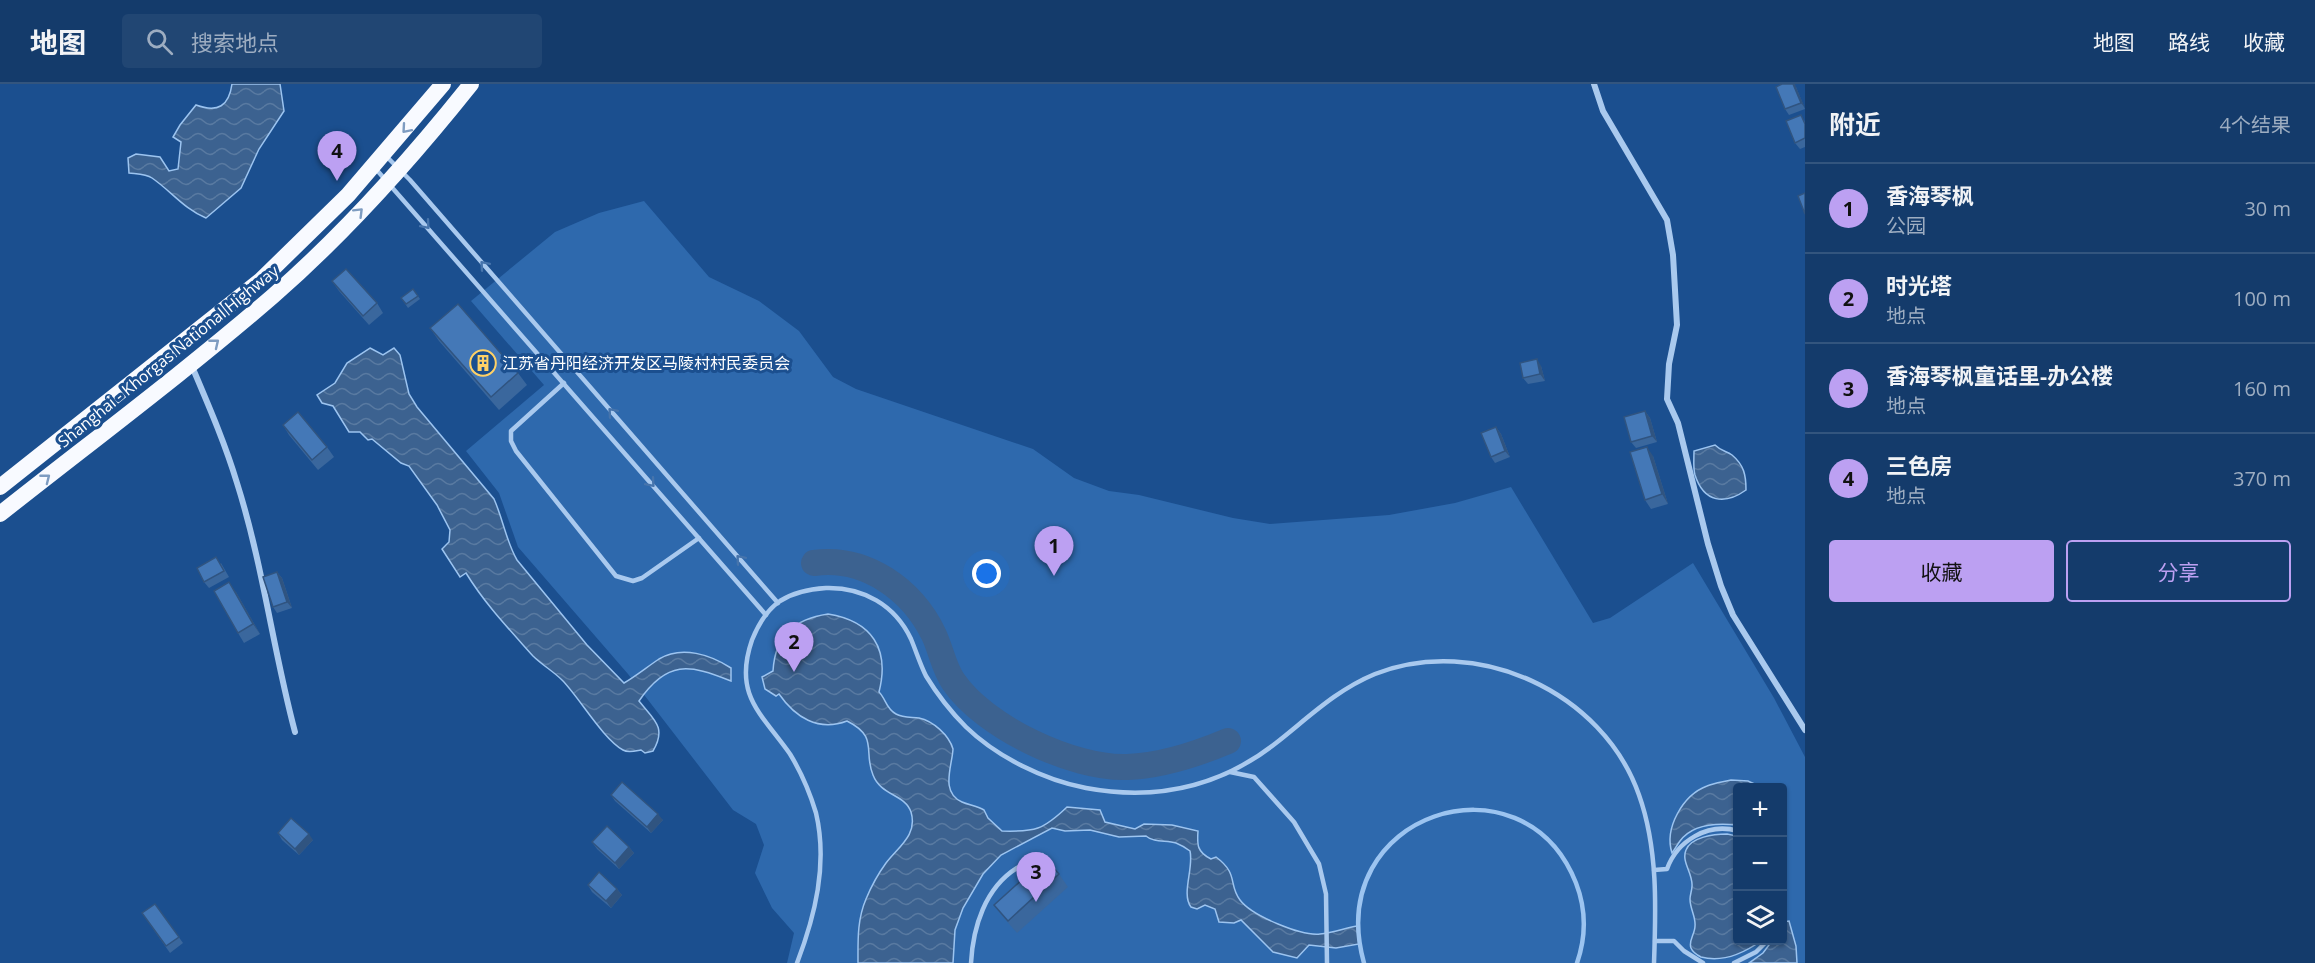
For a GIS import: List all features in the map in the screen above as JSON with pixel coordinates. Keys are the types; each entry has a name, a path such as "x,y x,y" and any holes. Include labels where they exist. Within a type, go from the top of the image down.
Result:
{"highway":[{"name":"Shanghai - Khorgas National Highway","path":"0,487 261,280 348,195 443,84"},
{"name":"Shanghai - Khorgas National Highway","path":"0,514 274,295 362,209 471,84"}],"street":[{"path":"1594,84 1603,111 1667,220 1673,255 1677,325 1669,364 1667,399 1678,423 1720,586 1733,615 1805,729"},
{"path":"191,363 218,427 238,484 270,613 282,683 295,732"}],"lane":[{"path":"379,160 399,168 778,603"},
{"path":"379,160 387,181 766,615"},
{"path":"564,383 519,422 511,431 511,441 530,470 616,576 633,581 642,578 699,538"},
{"path":"797,963 817,897 819,834 812,802 800,772 761,718 747,689 746,657 757,627 778,603 801,592 840,588 853,589 880,602 902,624 927,678 940,696 966,727 1004,756 1049,778 1077,787 1130,795 1180,789 1230,772 1258,757 1338,693 1377,673 1420,663 1464,663 1496,667 1529,678 1550,690 1591,721 1608,740 1638,791 1647,820 1654,870 1654,963"},
{"path":"1230,772 1254,777 1294,822 1319,864 1326,894 1327,963"},
{"path":"1654,870 1667,869 1674,855 1689,839 1713,829 1733,830"},
{"path":"971,963 975,926 990,896 1000,882 1016,868 1042,855"},
{"path":"1655,941 1674,941 1684,951 1703,963"},
{"path":"1734,963 1756,952 1763,945"}],"shaded area":[{"path":"644,201 709,277 759,301 799,331 833,377 856,389 1033,449 1074,478 1109,491 1139,495 1233,518 1270,524 1389,515 1455,503 1511,487 1593,623 1610,618 1693,563 1774,698 1805,757 1805,963 787,963 794,933 772,908 755,873 764,845 756,824 733,810 628,674 518,547 499,493 466,451 544,385 471,301 555,232 599,213"}],"water":[{"path":"232,84 280,84 284,111 259,149 241,188 206,218 191,210 152,178 129,173 128,158 136,154 160,157 169,171 178,169 181,142 173,137 180,125 196,105 210,108 221,106 228,98"},
{"path":"370,348 383,355 394,348 400,355 409,394 417,407 494,499 517,560 587,645 624,683 659,659 677,653 696,653 715,659 731,668 731,681 703,671 680,669 659,678 649,688 639,701 654,719 659,730 653,751 645,753 641,750 625,751 607,737 569,687 533,656 506,626 466,573 460,577 442,549 449,542 450,530 437,505 409,466 401,463 360,432 349,432 333,406 322,403 317,395 335,383 347,363"},
{"path":"1715,445 1732,455 1744,471 1746,490 1730,498 1716,499 1710,496 1699,484 1695,475 1694,451"},
{"path":"828,614 856,623 866,630 879,650 882,677 879,692 888,707 899,715 919,718 940,729 953,749 949,778 951,792 962,802 984,810 988,818 1002,831 1038,828 1051,821 1067,807 1100,810 1105,822 1135,829 1144,824 1172,825 1198,831 1200,851 1211,859 1216,857 1223,863 1231,874 1236,894 1246,906 1277,924 1312,934 1357,926 1359,944 1336,948 1309,945 1297,958 1273,952 1241,920 1234,923 1219,922 1215,909 1205,905 1197,909 1191,907 1187,895 1190,851 1176,843 1153,840 1146,836 1119,837 1090,830 1065,831 1052,828 1001,855 983,874 963,908 955,930 953,963 858,963 859,931 863,907 880,872 906,840 912,827 911,812 904,802 877,782 870,766 867,739 857,727 847,721 826,725 800,716 779,694 776,696 765,689 762,677 773,671 778,648 789,631 806,620"},
{"path":"1731,780 1752,783 1733,783 1733,825 1714,824 1692,831 1685,835 1672,853 1670,843 1673,823 1683,805 1698,790"},
{"path":"1733,835 1733,945 1754,945 1733,956 1717,959 1697,955 1690,945 1695,923 1690,903 1692,881 1685,854 1693,842 1710,836"},
{"path":"1787,921 1789,921 1796,946 1797,963 1749,963 1763,953 1769,945 1787,945"}],"building":[{"path":"1782,84 1793,84 1801,103 1785,109 1776,87"},
{"path":"1801,115 1805,124 1805,138 1795,143 1786,121"},
{"path":"1805,193 1805,214 1798,196"},
{"path":"346,269 377,303 363,316 332,281"},
{"path":"413,289 418,296 406,304 401,298"},
{"name":"江苏省丹阳经济开发区马陵村村民委员会","path":"458,304 518,373 491,397 430,328"},
{"path":"1537,359 1540,374 1523,378 1520,363"},
{"path":"1645,411 1652,436 1631,442 1624,417"},
{"path":"298,412 327,447 312,460 283,425"},
{"path":"1496,427 1505,451 1491,457 1481,433"},
{"path":"1647,447 1662,494 1645,500 1630,452"},
{"path":"216,557 224,571 204,582 197,568"},
{"path":"277,572 287,602 273,607 263,577"},
{"path":"229,582 253,624 238,633 214,591"},
{"path":"622,782 658,814 647,827 611,795"},
{"path":"291,818 309,834 295,849 278,833"},
{"path":"607,826 629,847 615,863 592,842"},
{"path":"1045,859 1059,874 1008,921 994,905"},
{"path":"599,872 617,889 606,901 588,885"},
{"path":"155,904 179,937 166,946 142,913"}],"waterway":[{"path":"814,563 833,562 851,565 885,579 900,590 925,618 950,676 967,698 1007,729 1056,753 1105,766 1127,767 1179,758 1228,741"},
{"path":"1364,963 1359,911 1372,868 1399,836 1434,816 1475,810 1515,818 1550,842 1576,883 1582,903 1583,933 1577,963"}],"place":[{"name":"三色房","path":"337,181"},
{"name":"江苏省丹阳经济开发区马陵村村民委员会","path":"483,363"},
{"name":"香海琴枫","path":"1054,576"},
{"name":"时光塔","path":"794,672"},
{"name":"香海琴枫童话里-办公楼","path":"1036,902"}]}
